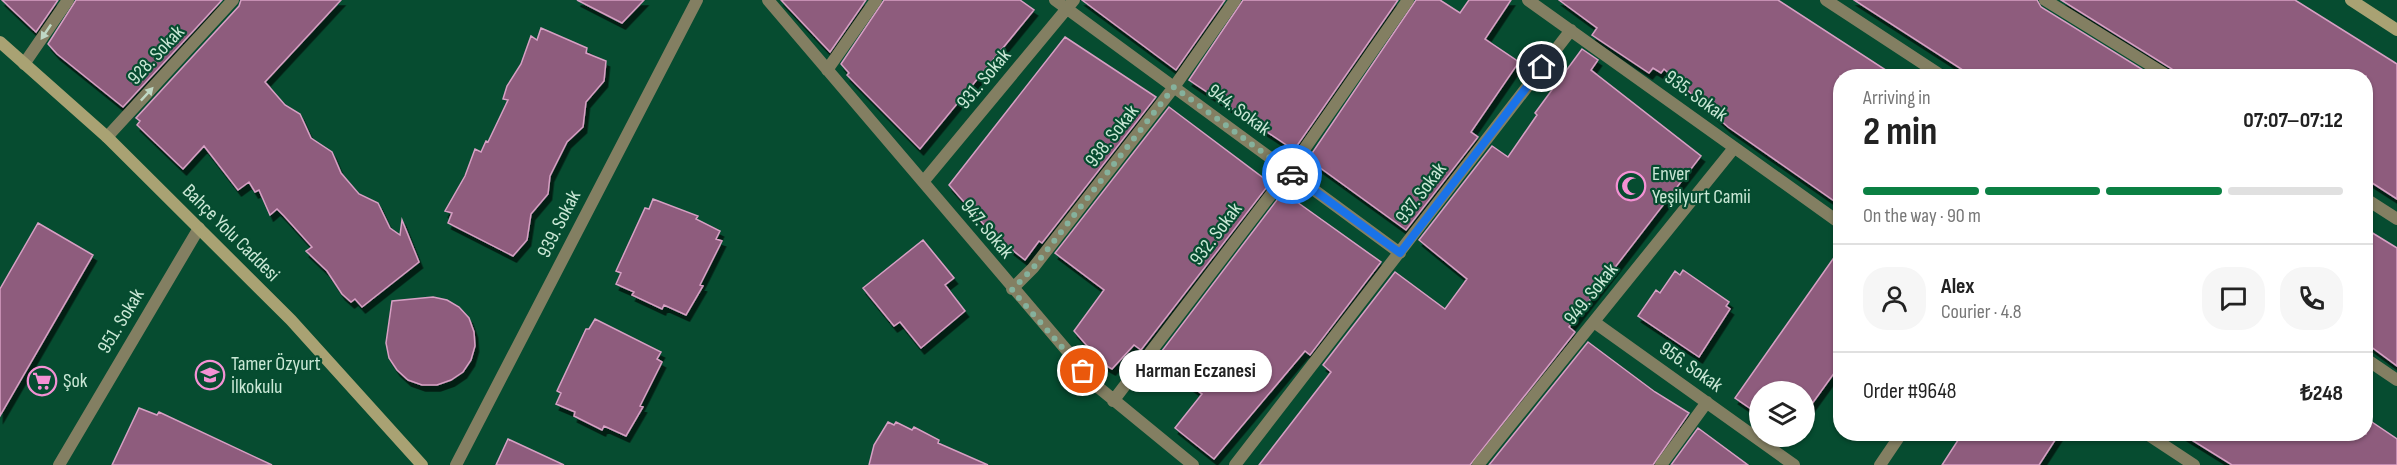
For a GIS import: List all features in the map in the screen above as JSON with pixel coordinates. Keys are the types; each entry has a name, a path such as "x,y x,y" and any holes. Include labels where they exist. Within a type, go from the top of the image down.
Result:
{"street":[{"path":"24,64 68,0"},
{"name":"928. Sokak","path":"107,137 233,0"},
{"name":"939. Sokak","path":"456,465 697,0"},
{"name":"947. Sokak","path":"768,0 1012,290 1098,387 1193,465"},
{"path":"827,70 876,0"},
{"name":"944. Sokak","path":"1055,0 1071,4 1174,87 1400,253"},
{"name":"938. Sokak","path":"1012,290 1033,268 1174,87 1235,0"},
{"name":"932. Sokak","path":"1113,401 1289,171 1408,0"},
{"name":"935. Sokak","path":"1528,0 1833,218"},
{"path":"1826,0 1931,69"},
{"path":"2046,0 2157,69"},
{"path":"2351,0 2397,30"},
{"name":"931. Sokak","path":"923,182 1071,4"},
{"name":"937. Sokak","path":"1235,465 1570,30"},
{"name":"Bahçe Yolu Caddesi","path":"0,42 107,137 291,320 422,465"},
{"name":"949. Sokak","path":"1478,465 1734,148"},
{"path":"2373,204 2397,219"},
{"name":"951. Sokak","path":"59,465 199,228"},
{"name":"956. Sokak","path":"1594,322 1794,465"},
{"path":"2373,364 2397,380"},
{"path":"1662,465 1707,402"},
{"path":"1880,465 1896,441"},
{"path":"2158,441 2194,465"}],"building":[{"path":"2,0 58,0 36,32"},
{"path":"76,0 222,0 123,107 57,54 48,44"},
{"path":"241,0 341,0 265,82 285,105 300,114 311,138 332,152 341,173 359,194 378,203 390,228 400,235 402,220 419,262 362,307 355,299 351,302 342,294 327,271 306,251 312,247 277,209 270,215 259,190 255,192 249,182 238,190 204,146 183,169 137,125 140,121 136,118 239,6"},
{"path":"577,0 644,0 622,23"},
{"path":"781,0 866,0 830,52"},
{"path":"884,0 1020,0 1034,10 920,149 847,75 849,73 841,64"},
{"path":"1082,0 1225,0 1176,70"},
{"path":"1243,0 1398,0 1294,150 1189,80"},
{"path":"1416,0 1440,0 1460,13 1469,0 1511,0 1485,39 1519,62 1471,132 1478,137 1406,230 1308,159"},
{"path":"1559,0 1778,0 1884,69 1833,69 1833,200 1728,127 1664,69 1661,73 1653,68 1649,73 1592,35 1597,28"},
{"path":"1854,0 2037,0 2041,7 2142,69 1961,69"},
{"path":"2061,0 2295,0 2397,64 2397,199 2373,184 2373,69 2172,69"},
{"path":"541,28 587,48 586,53 606,61 604,81 586,102 583,127 567,142 550,176 548,194 531,214 527,240 513,256 448,223 452,213 445,211 465,176 475,149 481,152 486,141 488,142 508,100 503,99 507,86 521,64 531,36 537,40"},
{"path":"1065,37 1156,97 1042,243 1039,241 1025,260 993,235 949,185"},
{"path":"1582,49 1598,60 1591,70 1701,156 1569,327 1575,332 1470,465 1259,465 1331,372 1323,365 1395,272 1445,309 1467,279 1419,240 1492,146 1508,157 1537,115 1535,113"},
{"path":"1169,107 1270,183 1141,350 1134,345 1112,369 1103,364 1074,331 1104,290 1055,253"},
{"path":"1283,192 1381,262 1310,355 1305,351 1214,459 1175,428 1202,394 1155,360"},
{"path":"653,199 698,216 696,219 720,231 716,239 722,241 700,285 703,286 686,315 664,305 662,309 632,295 634,292 616,284 621,273 616,271 645,208 649,209"},
{"path":"38,223 93,255 0,416 0,289"},
{"path":"2373,233 2397,248 2397,366 2373,348"},
{"path":"923,240 954,278 945,285 965,311 921,348 900,322 894,326 863,288"},
{"path":"1833,259 1833,375 1815,400 1815,381 1749,381 1749,408 1735,398"},
{"path":"1683,270 1729,302 1726,306 1730,309 1699,357 1638,316 1656,290 1660,293 1675,271 1680,275"},
{"path":"433,297 447,300 459,307 469,318 474,332 475,346 471,360 463,372 437,385 422,385 408,380 397,370 389,358 386,343 392,301"},
{"path":"595,319 661,352 657,359 662,362 640,406 643,407 626,436 604,426 602,430 574,416 575,412 556,404 561,393 557,391 586,329 589,329"},
{"path":"1588,342 1655,392 1689,413 1653,465 1489,465"},
{"path":"139,408 157,415 159,412 272,465 112,465"},
{"path":"888,422 894,425 896,422 912,430 914,427 939,440 938,443 988,465 869,465 874,445"},
{"path":"2373,423 2397,439 2397,465 2232,465 2193,441 2373,441"},
{"path":"1698,428 1748,465 1671,465"},
{"path":"508,439 564,465 496,465"},
{"path":"1957,441 2054,441 2039,465 1942,465"}],"way so far":[{"path":"1083,371 1012,290 1033,268 1174,87 1292,174"}],"place":[{"name":"Enver Yeşilyurt Camii","path":"1631,186"},
{"name":"Harman Eczanesi","path":"1083,371"},
{"name":"Tamer Özyurt İlkokulu","path":"210,375"},
{"name":"Şok","path":"42,381"}],"route":[{"path":"1292,174 1400,253 1542,67"}]}
